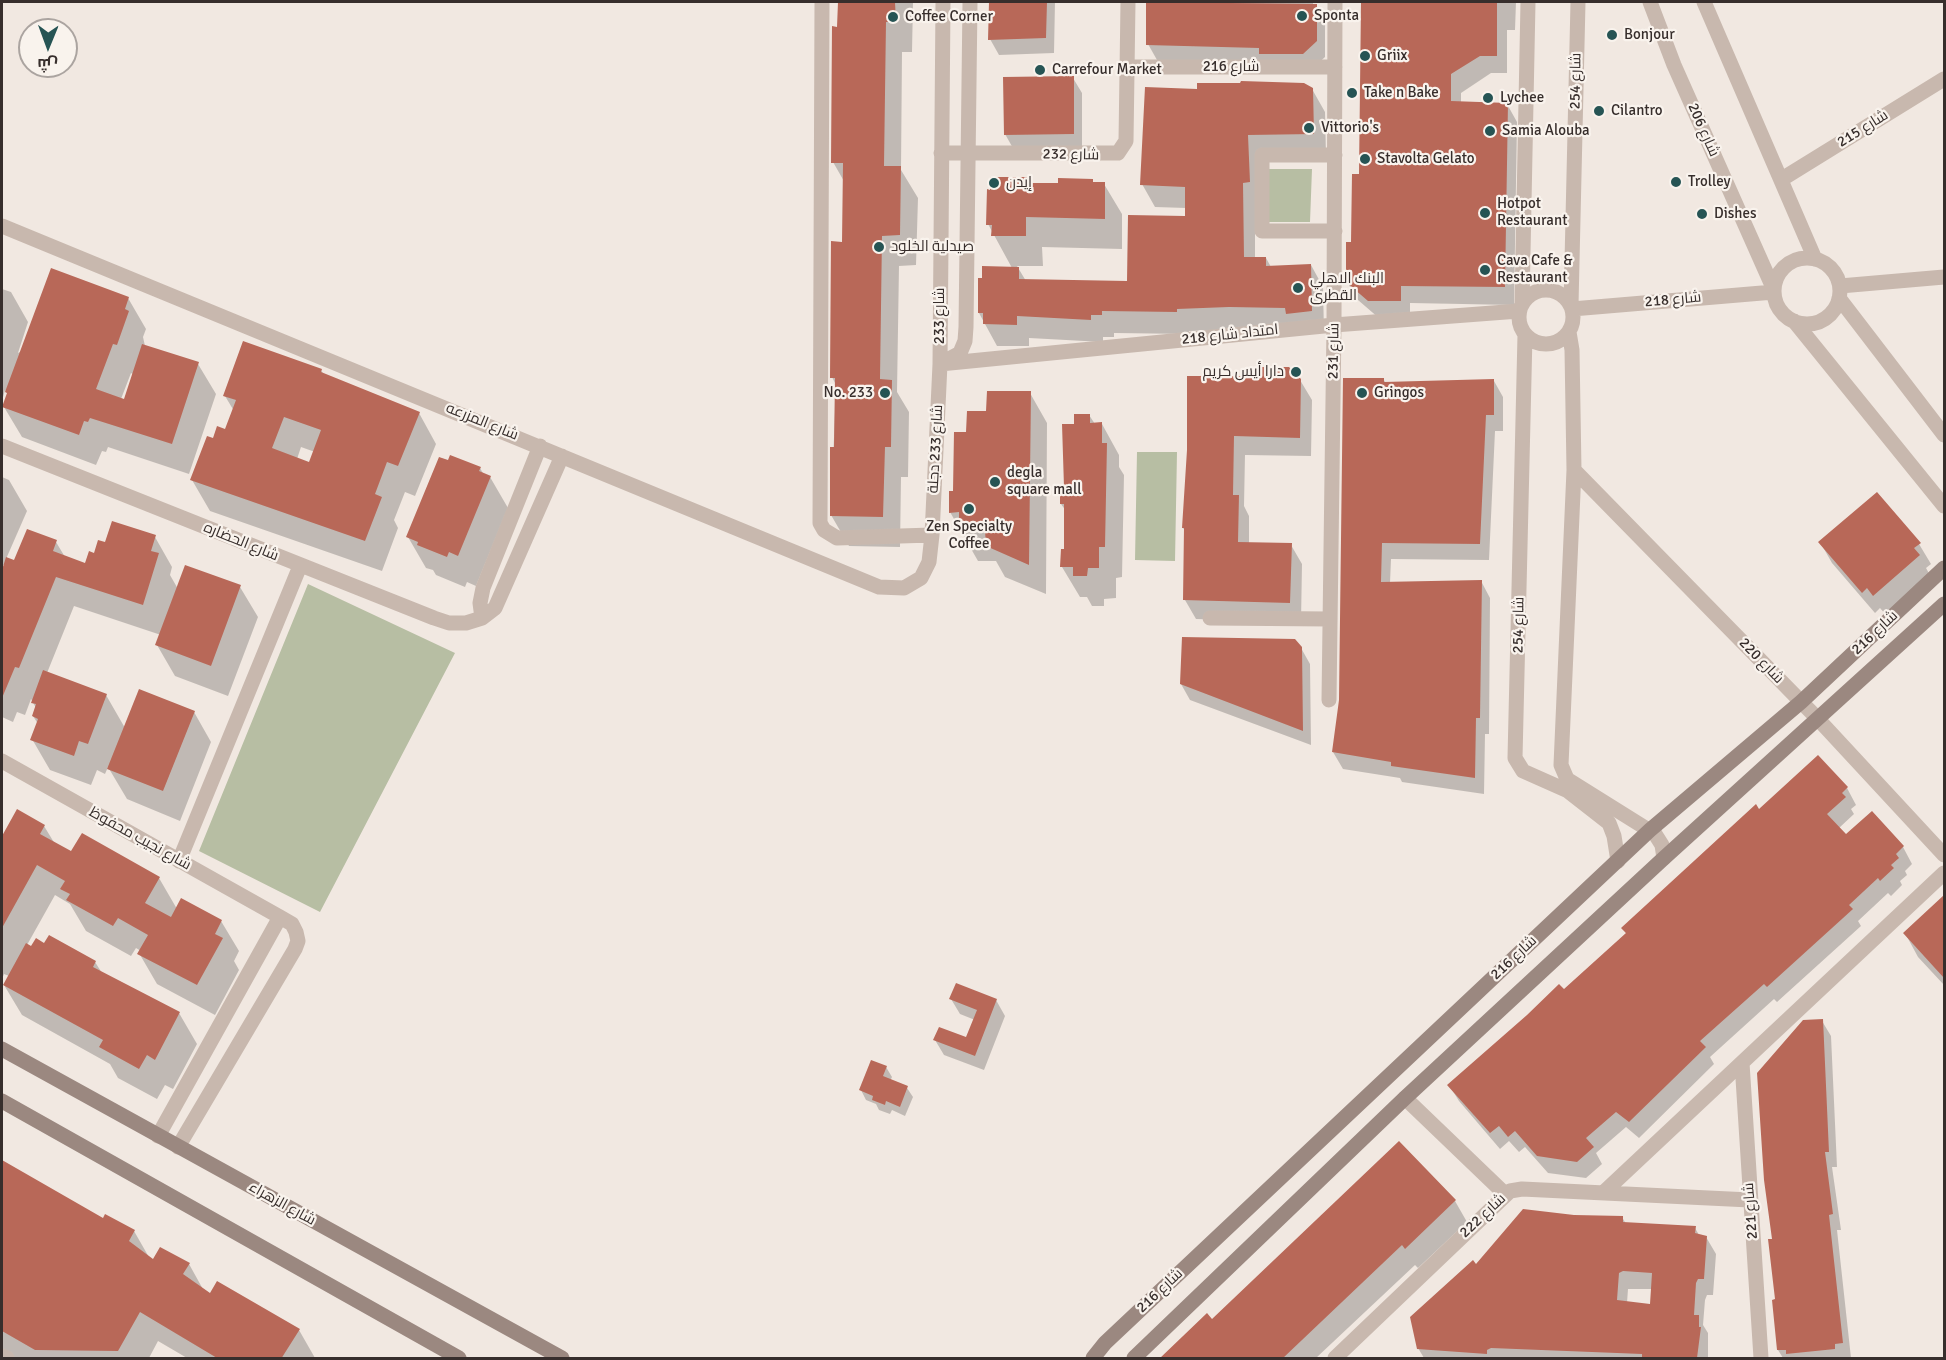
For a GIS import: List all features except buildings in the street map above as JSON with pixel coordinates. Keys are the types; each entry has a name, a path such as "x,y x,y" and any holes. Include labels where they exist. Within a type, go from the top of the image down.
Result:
{"main road":[{"name":"شارع 216","path":"1093,1359 1106,1343 1650,830 1801,702 1944,568"},
{"name":"شارع 216","path":"1134,1359 1405,1098 1664,858 1944,604"},
{"name":"شارع الزهراء","path":"2,1049 562,1359"},
{"path":"2,1101 459,1359"}],"street":[{"path":"822,2 820,523 824,530 837,538 932,535"},
{"name":"شارع 233","path":"943,2 940,363 960,353 965,341 970,2"},
{"name":"شارع 232","path":"941,153 1118,153 1126,141 1128,2"},
{"name":"شارع 231","path":"1329,700 1335,231 1335,2"},
{"path":"1521,307 1533,293 1547,290 1561,294 1572,307 1572,325 1569,332 1556,342 1548,344 1532,340 1525,334 1519,319 1528,2"},
{"name":"شارع 254","path":"1572,307 1578,2"},
{"name":"شارع 206","path":"1650,2 1674,65 1774,291"},
{"path":"1704,2 1815,259"},
{"name":"شارع 216","path":"1127,67 1335,67"},
{"name":"شارع 215","path":"1782,179 1944,80"},
{"path":"1335,155 1262,154 1262,231 1335,231"},
{"name":"شارع المزرعه","path":"2,226 879,587 904,588 921,578 929,562 932,535"},
{"path":"1944,435 1840,292 1832,269 1815,259 1792,261 1783,269 1774,291 1780,309 1794,321 1944,506"},
{"path":"1840,292 1944,278"},
{"name":"شارع 218","path":"1572,307 1774,291"},
{"path":"1794,321 1814,323 1822,320 1836,307 1840,292"},
{"name":"امتداد شارع 218","path":"940,363 1521,307"},
{"path":"1569,332 1572,350 1574,470 1562,770 1567,779 1650,830 1659,839 1664,858"},
{"name":"شارع 254","path":"1525,334 1515,758 1523,771 1568,791 1609,823 1614,836 1618,861"},
{"name":"شارع 233 دجلة","path":"932,535 940,363"},
{"name":"شارع الحضاره","path":"2,446 300,566 449,623 466,624 482,618"},
{"path":"540,446 483,588 480,603 482,618 495,608 501,598 562,456"},
{"name":"شارع 220","path":"1574,470 1817,718 1944,855"},
{"path":"179,861 300,566"},
{"path":"1210,618 1329,619"},
{"name":"شارع نجيب محفوظ","path":"2,761 280,917 292,924 297,932 298,941 295,949 178,1147"},
{"path":"1603,1193 1944,873"},
{"path":"158,1136 280,917"},
{"name":"شارع 221","path":"1742,1063 1761,1359"},
{"path":"1405,1098 1505,1194"},
{"name":"شارع 222","path":"1335,1359 1505,1194 1522,1189 1750,1200"},
{"path":"2,1356 7,1359"}],"green space":[{"path":"1266,169 1312,169 1310,222 1266,222"},
{"path":"1137,452 1177,452 1175,561 1135,560"},
{"path":"308,584 455,653 320,912 199,851"}],"place":[{"name":"Sponta","path":"1302,16"},
{"name":"Coffee Corner","path":"893,17"},
{"name":"Bonjour","path":"1612,35"},
{"name":"Griix","path":"1365,56"},
{"name":"Carrefour Market","path":"1040,70"},
{"name":"Take n Bake","path":"1352,93"},
{"name":"Lychee","path":"1488,98"},
{"name":"Cilantro","path":"1599,111"},
{"name":"Vittorio's","path":"1309,128"},
{"name":"Samia Alouba","path":"1490,131"},
{"name":"Stavolta Gelato","path":"1365,159"},
{"name":"Trolley","path":"1676,182"},
{"name":"إيدن","path":"994,183"},
{"name":"Hotpot Restaurant","path":"1485,213"},
{"name":"Dishes","path":"1702,214"},
{"name":"صيدلية الخلود","path":"879,247"},
{"name":"Cava Cafe & Restaurant","path":"1485,270"},
{"name":"البنك الاهلي القطرى","path":"1298,288"},
{"name":"دارا أيس كريم","path":"1296,372"},
{"name":"No. 233","path":"885,393"},
{"name":"Gringos","path":"1362,393"},
{"name":"degla square mall","path":"995,482"},
{"name":"Zen Specialty Coffee","path":"969,509"}]}
